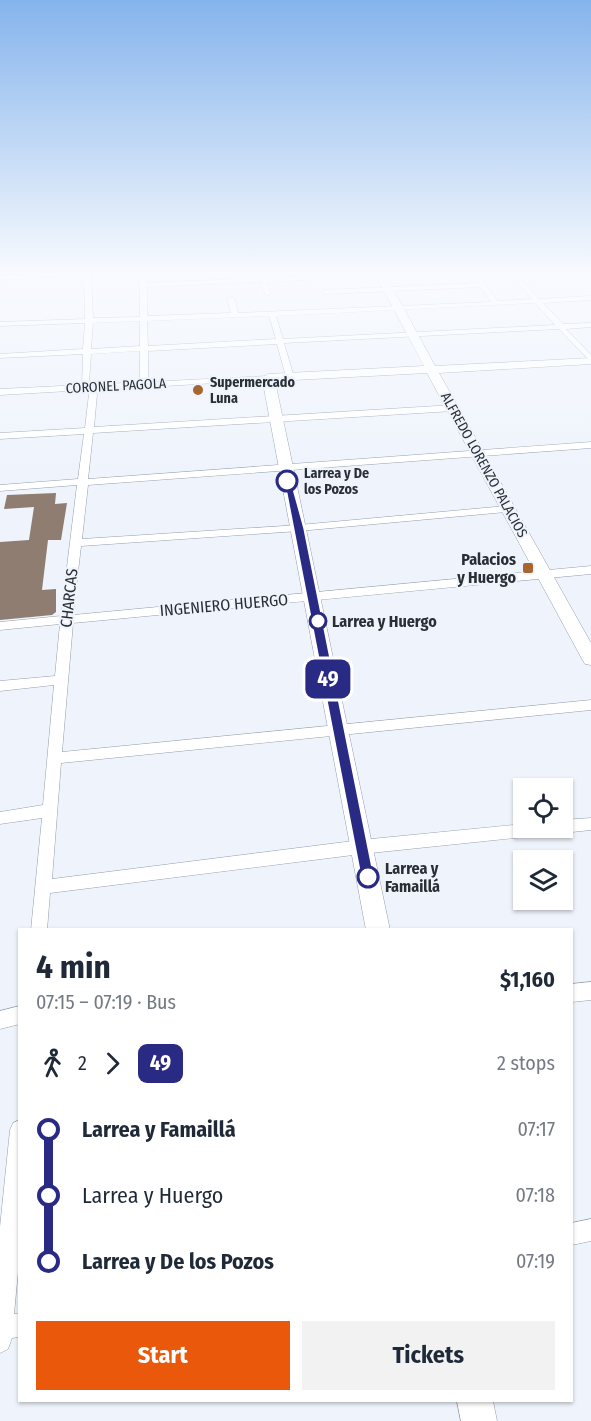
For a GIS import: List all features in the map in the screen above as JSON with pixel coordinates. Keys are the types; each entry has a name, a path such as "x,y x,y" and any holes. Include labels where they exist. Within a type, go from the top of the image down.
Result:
{"street":[{"name":"CHARCAS","path":"39,928 67,619 93,394 85,383 88,336"},
{"path":"144,336 144,384"},
{"path":"279,336 290,376"},
{"path":"0,356 391,336"},
{"name":"ALFREDO LORENZO PALACIOS","path":"414,336 506,509 545,574 591,659"},
{"path":"569,336 591,361"},
{"name":"CORONEL PAGOLA","path":"0,392 591,361"},
{"path":"268,378 284,470 299,528 378,928"},
{"path":"0,436 453,408"},
{"path":"0,488 284,470 591,445"},
{"path":"75,543 299,528 506,509"},
{"name":"INGENIERO HUERGO","path":"0,626 591,570"},
{"path":"0,686 61,680"},
{"path":"55,758 591,705"},
{"path":"0,818 50,810"},
{"path":"573,826 591,824"},
{"path":"43,887 361,847 513,832"},
{"path":"573,993 591,991"},
{"path":"0,1020 18,1016"},
{"path":"7,1331 3,1273 18,1147"},
{"path":"573,1234 591,1230"},
{"path":"475,1402 479,1421"}],"building":[{"path":"56,493 55,504 67,503 61,540 48,540 42,590 56,589 56,612 52,615 0,620 0,542 29,540 34,507 4,509 7,495"}],"bus line":[{"name":"49","path":"287,481 299,528 368,877"}],"place":[{"name":"Supermercado Luna","path":"198,390"},
{"name":"Larrea y De los Pozos","path":"287,481"},
{"name":"Palacios y Huergo","path":"528,568"},
{"name":"Larrea y Huergo","path":"318,621"},
{"name":"Larrea y Famaillá","path":"368,877"}]}
